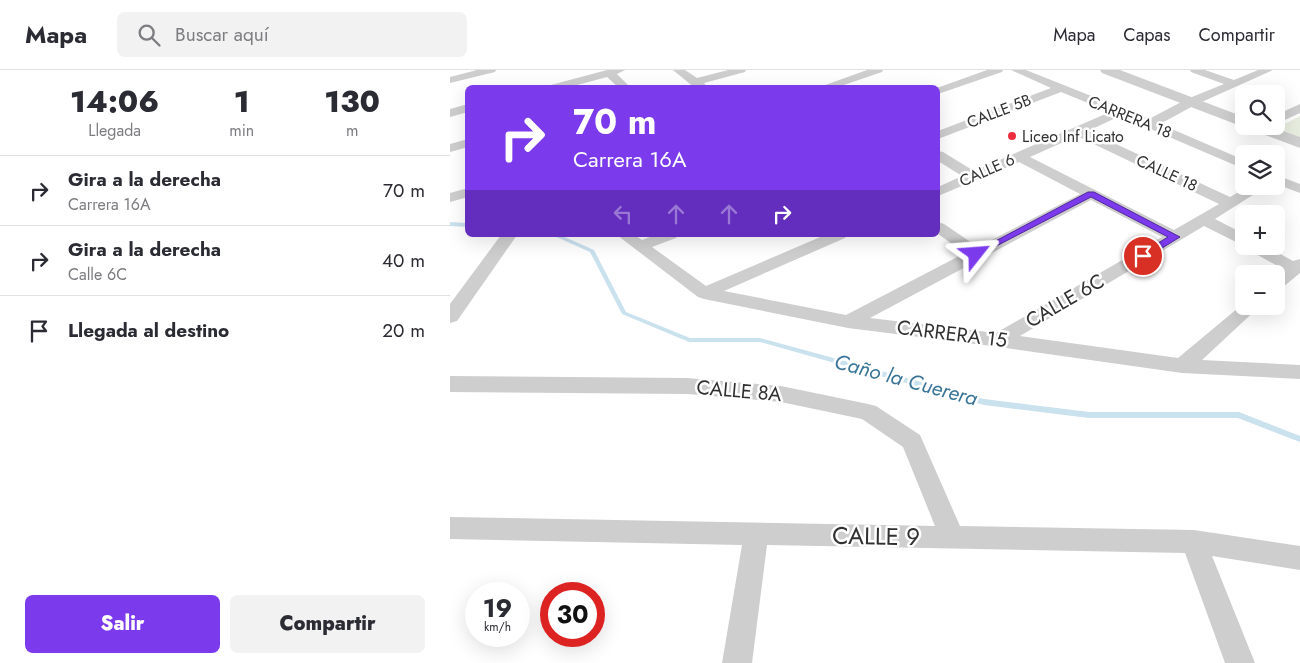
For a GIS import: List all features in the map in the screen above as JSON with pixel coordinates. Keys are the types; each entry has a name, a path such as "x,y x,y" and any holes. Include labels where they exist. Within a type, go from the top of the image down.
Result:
{"street":[{"path":"450,80 491,70"},
{"path":"678,70 699,85 742,70"},
{"path":"846,70 857,76"},
{"path":"828,85 878,70"},
{"path":"940,90 998,70"},
{"name":"CARRERA 18","path":"1016,70 1118,113 1150,124 1235,161"},
{"path":"1107,70 1235,119"},
{"path":"1196,70 1234,84"},
{"path":"1150,124 1191,102 1268,70"},
{"path":"562,85 615,71 624,85"},
{"name":"CALLE 5B","path":"940,134 1061,88"},
{"path":"1285,116 1300,108"},
{"path":"450,113 465,109"},
{"name":"CALLE 6","path":"940,191 1118,113"},
{"name":"CALLE 18","path":"1076,130 1230,203"},
{"path":"1280,135 1300,143"},
{"path":"450,148 465,144"},
{"path":"940,156 972,176"},
{"path":"1018,156 1175,237"},
{"path":"1285,183 1300,189"},
{"path":"450,199 465,193"},
{"path":"848,322 1091,194"},
{"name":"CALLE 6C","path":"999,340 1244,195"},
{"path":"450,199 465,201"},
{"path":"1204,219 1235,236"},
{"path":"940,228 976,254"},
{"path":"450,317 508,237"},
{"path":"633,240 655,237"},
{"path":"704,293 835,237"},
{"name":"CARRERA 15","path":"633,240 704,293 848,322 999,340 1182,366 1300,372"},
{"path":"1273,255 1297,266 1285,276"},
{"path":"1182,366 1240,315"},
{"name":"CALLE 8A","path":"450,384 687,386 781,394 868,412 912,441 953,538"},
{"name":"CALLE 9","path":"450,528 1194,542 1300,558"},
{"path":"737,663 756,534"},
{"path":"1194,542 1240,663"}],"green space":[{"path":"1300,116 1300,137 1285,131 1285,124"}],"waterway":[{"name":"Caño la Cuerera","path":"450,224 465,225"},
{"name":"Caño la Cuerera","path":"560,237 592,251 624,313 689,340 760,340 984,402 1089,415 1239,415 1300,439"}],"place":[{"name":"Liceo Inf Licato","path":"1012,136"}],"route":[{"path":"976,254 1091,194 1175,237 1143,256"}]}
